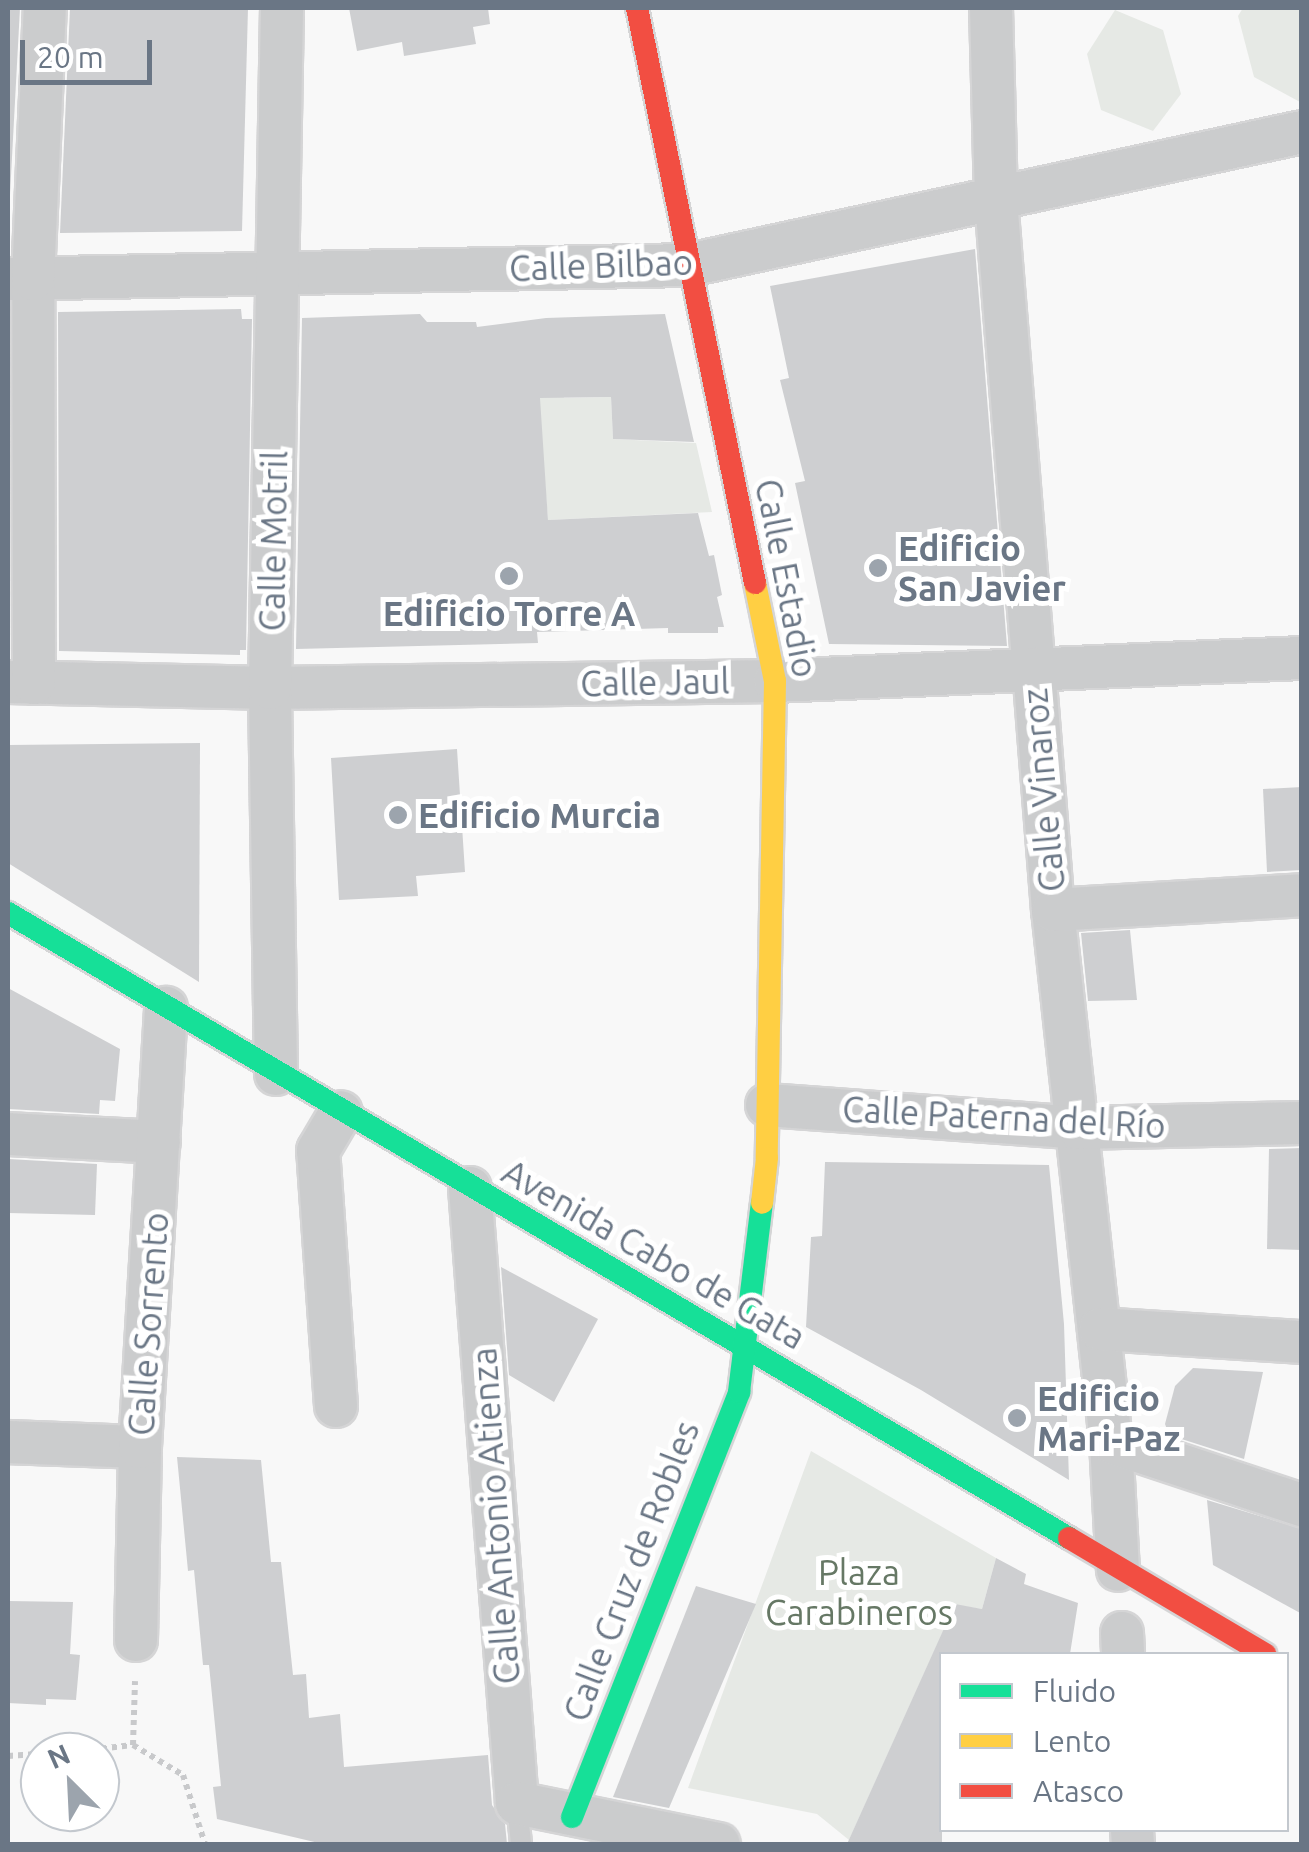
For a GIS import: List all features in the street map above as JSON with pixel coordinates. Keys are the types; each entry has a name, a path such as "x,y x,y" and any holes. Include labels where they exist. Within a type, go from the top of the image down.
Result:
{"street":[{"path":"21,683 20,279 45,8"},
{"name":"Calle Motril","path":"276,1074 270,688 282,8"},
{"name":"Calle Estadio","path":"638,8 775,680 768,1106 746,1349"},
{"name":"Calle Vinaroz","path":"991,8 996,200 1053,910 1112,1442 1118,1570"},
{"name":"Calle Bilbao","path":"20,279 689,266 1302,132"},
{"name":"Calle Jaul","path":"21,683 270,688 775,680 1302,658"},
{"path":"1053,910 1302,895"},
{"name":"Avenida Cabo de Gata","path":"8,913 1262,1652"},
{"name":"Calle Sorrento","path":"136,1640 140,1447 166,1008"},
{"name":"Calle Paterna del Río","path":"768,1106 1079,1128 1302,1123"},
{"path":"336,1406 318,1151 340,1112"},
{"path":"8,1134 160,1142"},
{"name":"Calle Antonio Atienza","path":"470,1188 519,1824"},
{"path":"1100,1329 1302,1342"},
{"name":"Calle Cruz de Robles","path":"572,1817 739,1392 746,1349"},
{"path":"8,1442 140,1447"},
{"path":"1112,1442 1302,1505"},
{"path":"519,1824 572,1817 718,1844"}],"path":[{"path":"133,1745 136,1640"},
{"path":"120,1746 133,1745 183,1775 205,1844"}],"green space":[{"path":"1243,8 1301,8 1300,102 1254,77 1238,16"},
{"path":"1115,10 1163,30 1181,94 1153,131 1101,110 1087,54"},
{"path":"562,370 564,398 611,397 613,439 696,443 712,512 548,520 536,371"},
{"name":"Plaza Carabineros","path":"811,1451 996,1558 982,1609 955,1605 849,1840 817,1814 688,1788"}],"building":[{"path":"8,8 20,8 8,232"},
{"path":"70,8 248,8 242,231 60,233"},
{"path":"349,8 488,8 490,24 473,27 476,44 404,56 402,42 357,51"},
{"path":"975,249 1007,646 829,644 795,483 805,481 780,380 789,378 770,286"},
{"path":"241,309 242,319 252,319 246,650 240,650 240,655 59,651 58,312"},
{"path":"420,314 427,322 476,322 477,327 546,318 665,314 694,442 613,439 611,397 540,398 548,520 698,513 709,556 714,555 722,595 717,597 724,627 718,627 718,633 668,633 668,628 537,632 538,643 296,649 302,318"},
{"path":"200,743 199,982 8,863 8,745"},
{"name":"Edificio Murcia","path":"457,749 465,872 416,876 418,896 339,900 331,758"},
{"path":"1302,787 1302,870 1267,872 1263,789"},
{"path":"1130,930 1137,1000 1088,1001 1081,933"},
{"path":"8,988 120,1049 115,1101 100,1100 99,1114 8,1109"},
{"path":"1302,1148 1302,1250 1267,1249 1269,1149"},
{"path":"8,1159 97,1164 95,1215 8,1213"},
{"path":"825,1162 1049,1165 1064,1324 1069,1480 921,1390 806,1327 811,1237 822,1236"},
{"path":"501,1267 598,1319 554,1402 509,1375"},
{"path":"1193,1368 1263,1372 1244,1459 1169,1435 1165,1424 1175,1386"},
{"path":"177,1457 261,1460 271,1562 281,1562 293,1675 306,1674 309,1718 340,1714 344,1767 488,1755 492,1805 505,1824 507,1844 323,1844 217,1819 213,1787 221,1786 209,1665 203,1665 194,1570 188,1571"},
{"path":"1207,1500 1302,1529 1302,1614 1213,1565"},
{"path":"996,1558 1026,1574 1024,1584 1078,1603 1070,1652 939,1652 942,1844 847,1844 955,1604 982,1609"},
{"path":"696,1586 756,1604 669,1808 613,1797"},
{"path":"8,1601 73,1602 70,1654 80,1655 76,1700 46,1699 46,1705 8,1703"}],"traffic: fast":[{"path":"8,913 1069,1538"},
{"path":"572,1817 739,1392 762,1203"}],"traffic: slow":[{"path":"755,583 775,681 767,1158 762,1203"}],"traffic: jam":[{"path":"637,8 755,583"},
{"path":"1069,1538 1262,1652"}],"place":[{"name":"Edificio San Javier","path":"878,568"},
{"name":"Edificio Torre A","path":"509,576"},
{"name":"Edificio Murcia","path":"398,815"},
{"name":"Edificio Mari-Paz","path":"1017,1418"}]}
